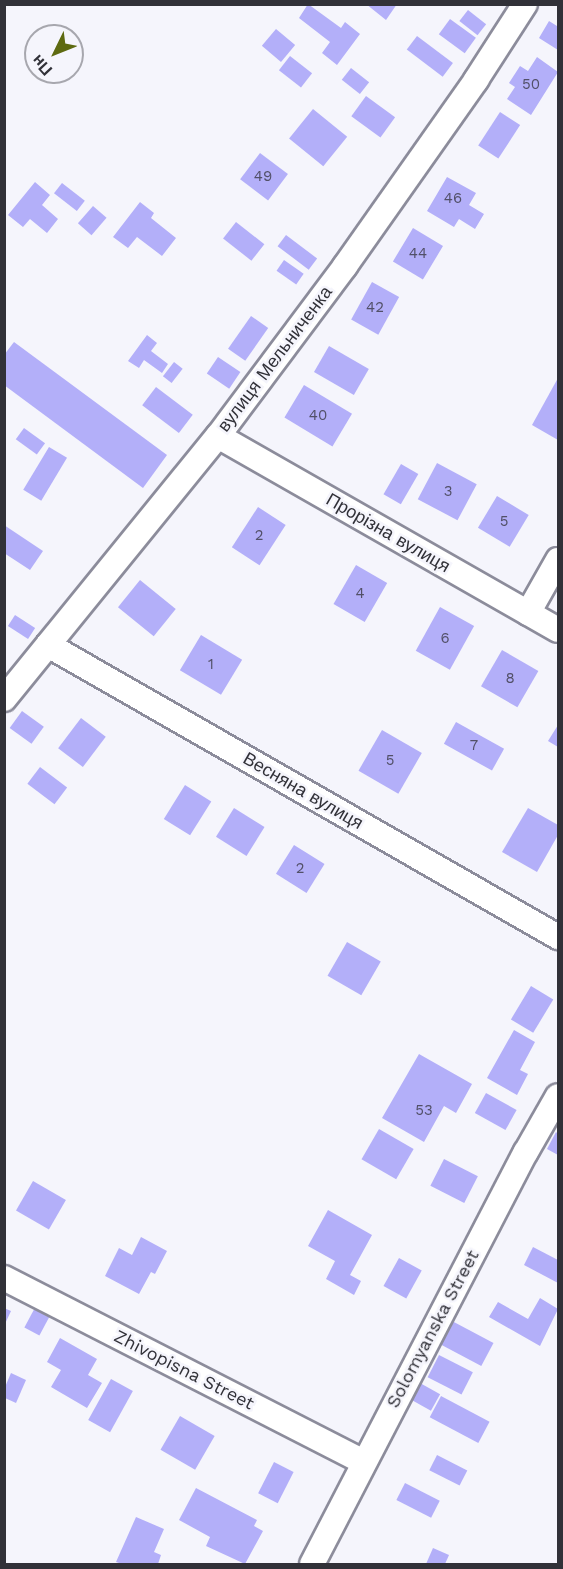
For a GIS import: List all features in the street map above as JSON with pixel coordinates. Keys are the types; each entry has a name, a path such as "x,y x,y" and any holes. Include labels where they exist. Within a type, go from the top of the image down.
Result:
{"street":[{"name":"вулиця Мельниченка","path":"4,699 218,436 352,256 476,80 525,4"},
{"name":"Прорізна вулиця","path":"218,436 558,630"},
{"path":"528,613 558,560"},
{"name":"Весняна вулиця","path":"48,645 558,937"},
{"name":"Solomyanska Street","path":"312,1564 363,1462 558,1096"},
{"name":"Zhivopisna Street","path":"4,1278 363,1462"}],"building":[{"path":"308,4 341,28 345,22 360,34 337,65 322,53 330,42 299,18"},
{"path":"366,4 397,4 386,20"},
{"path":"468,10 486,24 478,35 459,21"},
{"path":"450,19 476,38 465,53 439,34"},
{"path":"549,21 557,26 558,23 558,50 539,38"},
{"path":"276,29 295,45 281,62 262,46"},
{"path":"417,36 453,63 443,77 407,50"},
{"path":"290,56 312,73 301,87 279,70"},
{"path":"537,57 558,72 531,115 507,99 515,87 509,83 520,66 528,71"},
{"path":"351,68 369,82 360,94 342,80"},
{"path":"366,96 395,117 380,137 351,116"},
{"path":"313,109 347,137 323,166 289,139"},
{"path":"500,112 520,125 498,159 478,146"},
{"path":"260,153 288,174 268,200 240,179"},
{"path":"447,177 476,193 469,205 484,214 475,229 459,219 454,227 427,211"},
{"path":"35,182 50,195 42,205 58,219 47,233 30,219 23,227 8,215"},
{"path":"62,183 85,201 77,211 54,193"},
{"path":"140,202 154,213 151,218 176,238 162,256 137,237 128,248 113,237"},
{"path":"93,206 107,218 91,235 78,223"},
{"path":"236,222 264,244 251,261 223,239"},
{"path":"413,228 443,246 423,279 393,261"},
{"path":"286,235 317,258 309,270 278,246"},
{"path":"284,260 304,274 296,284 277,271"},
{"path":"372,282 399,297 378,335 351,320"},
{"path":"251,316 268,328 245,361 228,349"},
{"path":"147,335 157,343 151,351 168,364 162,373 144,360 139,368 128,361"},
{"path":"14,342 167,455 143,488 4,385 4,355"},
{"path":"329,346 369,369 354,395 314,372"},
{"path":"218,357 240,372 229,389 207,374"},
{"path":"174,362 183,369 172,383 163,376"},
{"path":"558,378 558,440 532,425"},
{"path":"304,385 352,414 332,446 284,418"},
{"path":"156,387 193,415 179,433 142,405"},
{"path":"24,428 45,443 37,455 16,439"},
{"path":"49,447 67,458 41,501 23,490"},
{"path":"437,463 477,484 457,520 418,499"},
{"path":"401,464 418,474 401,504 384,494"},
{"path":"497,496 529,515 510,547 478,528"},
{"path":"258,507 286,525 260,565 232,547"},
{"path":"4,525 43,551 30,570 4,553"},
{"path":"356,565 387,583 365,622 334,604"},
{"path":"140,580 176,609 154,636 118,607"},
{"path":"440,607 474,626 450,670 416,651"},
{"path":"15,615 35,628 28,639 8,626"},
{"path":"201,635 242,660 221,695 180,670"},
{"path":"502,650 538,671 517,707 481,686"},
{"path":"22,711 44,727 31,744 10,728"},
{"path":"81,718 106,737 83,767 58,748"},
{"path":"456,722 504,749 492,771 444,744"},
{"path":"558,725 558,747 548,741"},
{"path":"382,730 422,753 398,794 358,771"},
{"path":"40,767 67,787 55,804 27,784"},
{"path":"185,785 211,801 190,835 164,819"},
{"path":"234,808 265,827 247,856 216,837"},
{"path":"528,808 558,825 558,835 537,872 502,852"},
{"path":"294,845 325,864 307,893 276,874"},
{"path":"347,942 381,962 361,995 327,976"},
{"path":"531,986 553,999 533,1033 511,1019"},
{"path":"514,1030 535,1042 520,1070 528,1074 517,1095 487,1078"},
{"path":"419,1054 472,1084 456,1113 444,1106 424,1142 382,1118"},
{"path":"486,1093 517,1110 505,1130 475,1113"},
{"path":"379,1129 414,1149 396,1179 361,1159"},
{"path":"556,1132 558,1134 558,1155 547,1149"},
{"path":"444,1159 478,1176 464,1203 430,1186"},
{"path":"33,1181 66,1200 49,1229 16,1210"},
{"path":"328,1210 372,1235 350,1275 361,1281 354,1295 326,1279 335,1261 308,1246"},
{"path":"141,1237 167,1251 155,1274 151,1272 139,1294 105,1276 119,1248 132,1255"},
{"path":"533,1247 558,1260 558,1283 524,1265"},
{"path":"399,1258 422,1271 406,1299 383,1286"},
{"path":"540,1298 558,1309 540,1346 489,1317 498,1302 528,1319"},
{"path":"38,1302 53,1310 39,1336 24,1328"},
{"path":"4,1308 11,1311 4,1326"},
{"path":"452,1321 493,1343 481,1366 440,1344"},
{"path":"60,1338 97,1359 88,1375 102,1383 87,1408 51,1387 61,1370 47,1362"},
{"path":"439,1355 473,1372 462,1395 428,1377"},
{"path":"11,1373 26,1380 16,1403 5,1398 5,1387"},
{"path":"111,1379 133,1391 110,1432 88,1420"},
{"path":"420,1383 440,1394 431,1411 411,1400"},
{"path":"441,1396 490,1422 478,1443 430,1417"},
{"path":"180,1416 215,1436 195,1470 160,1450"},
{"path":"437,1455 467,1470 460,1486 429,1470"},
{"path":"274,1462 294,1472 278,1503 258,1493"},
{"path":"405,1483 440,1501 431,1518 396,1500"},
{"path":"196,1488 257,1520 254,1526 263,1531 245,1564 206,1546 210,1537 179,1520"},
{"path":"136,1517 164,1529 154,1552 161,1555 158,1564 116,1562"},
{"path":"433,1548 449,1555 445,1564 426,1564"}]}
